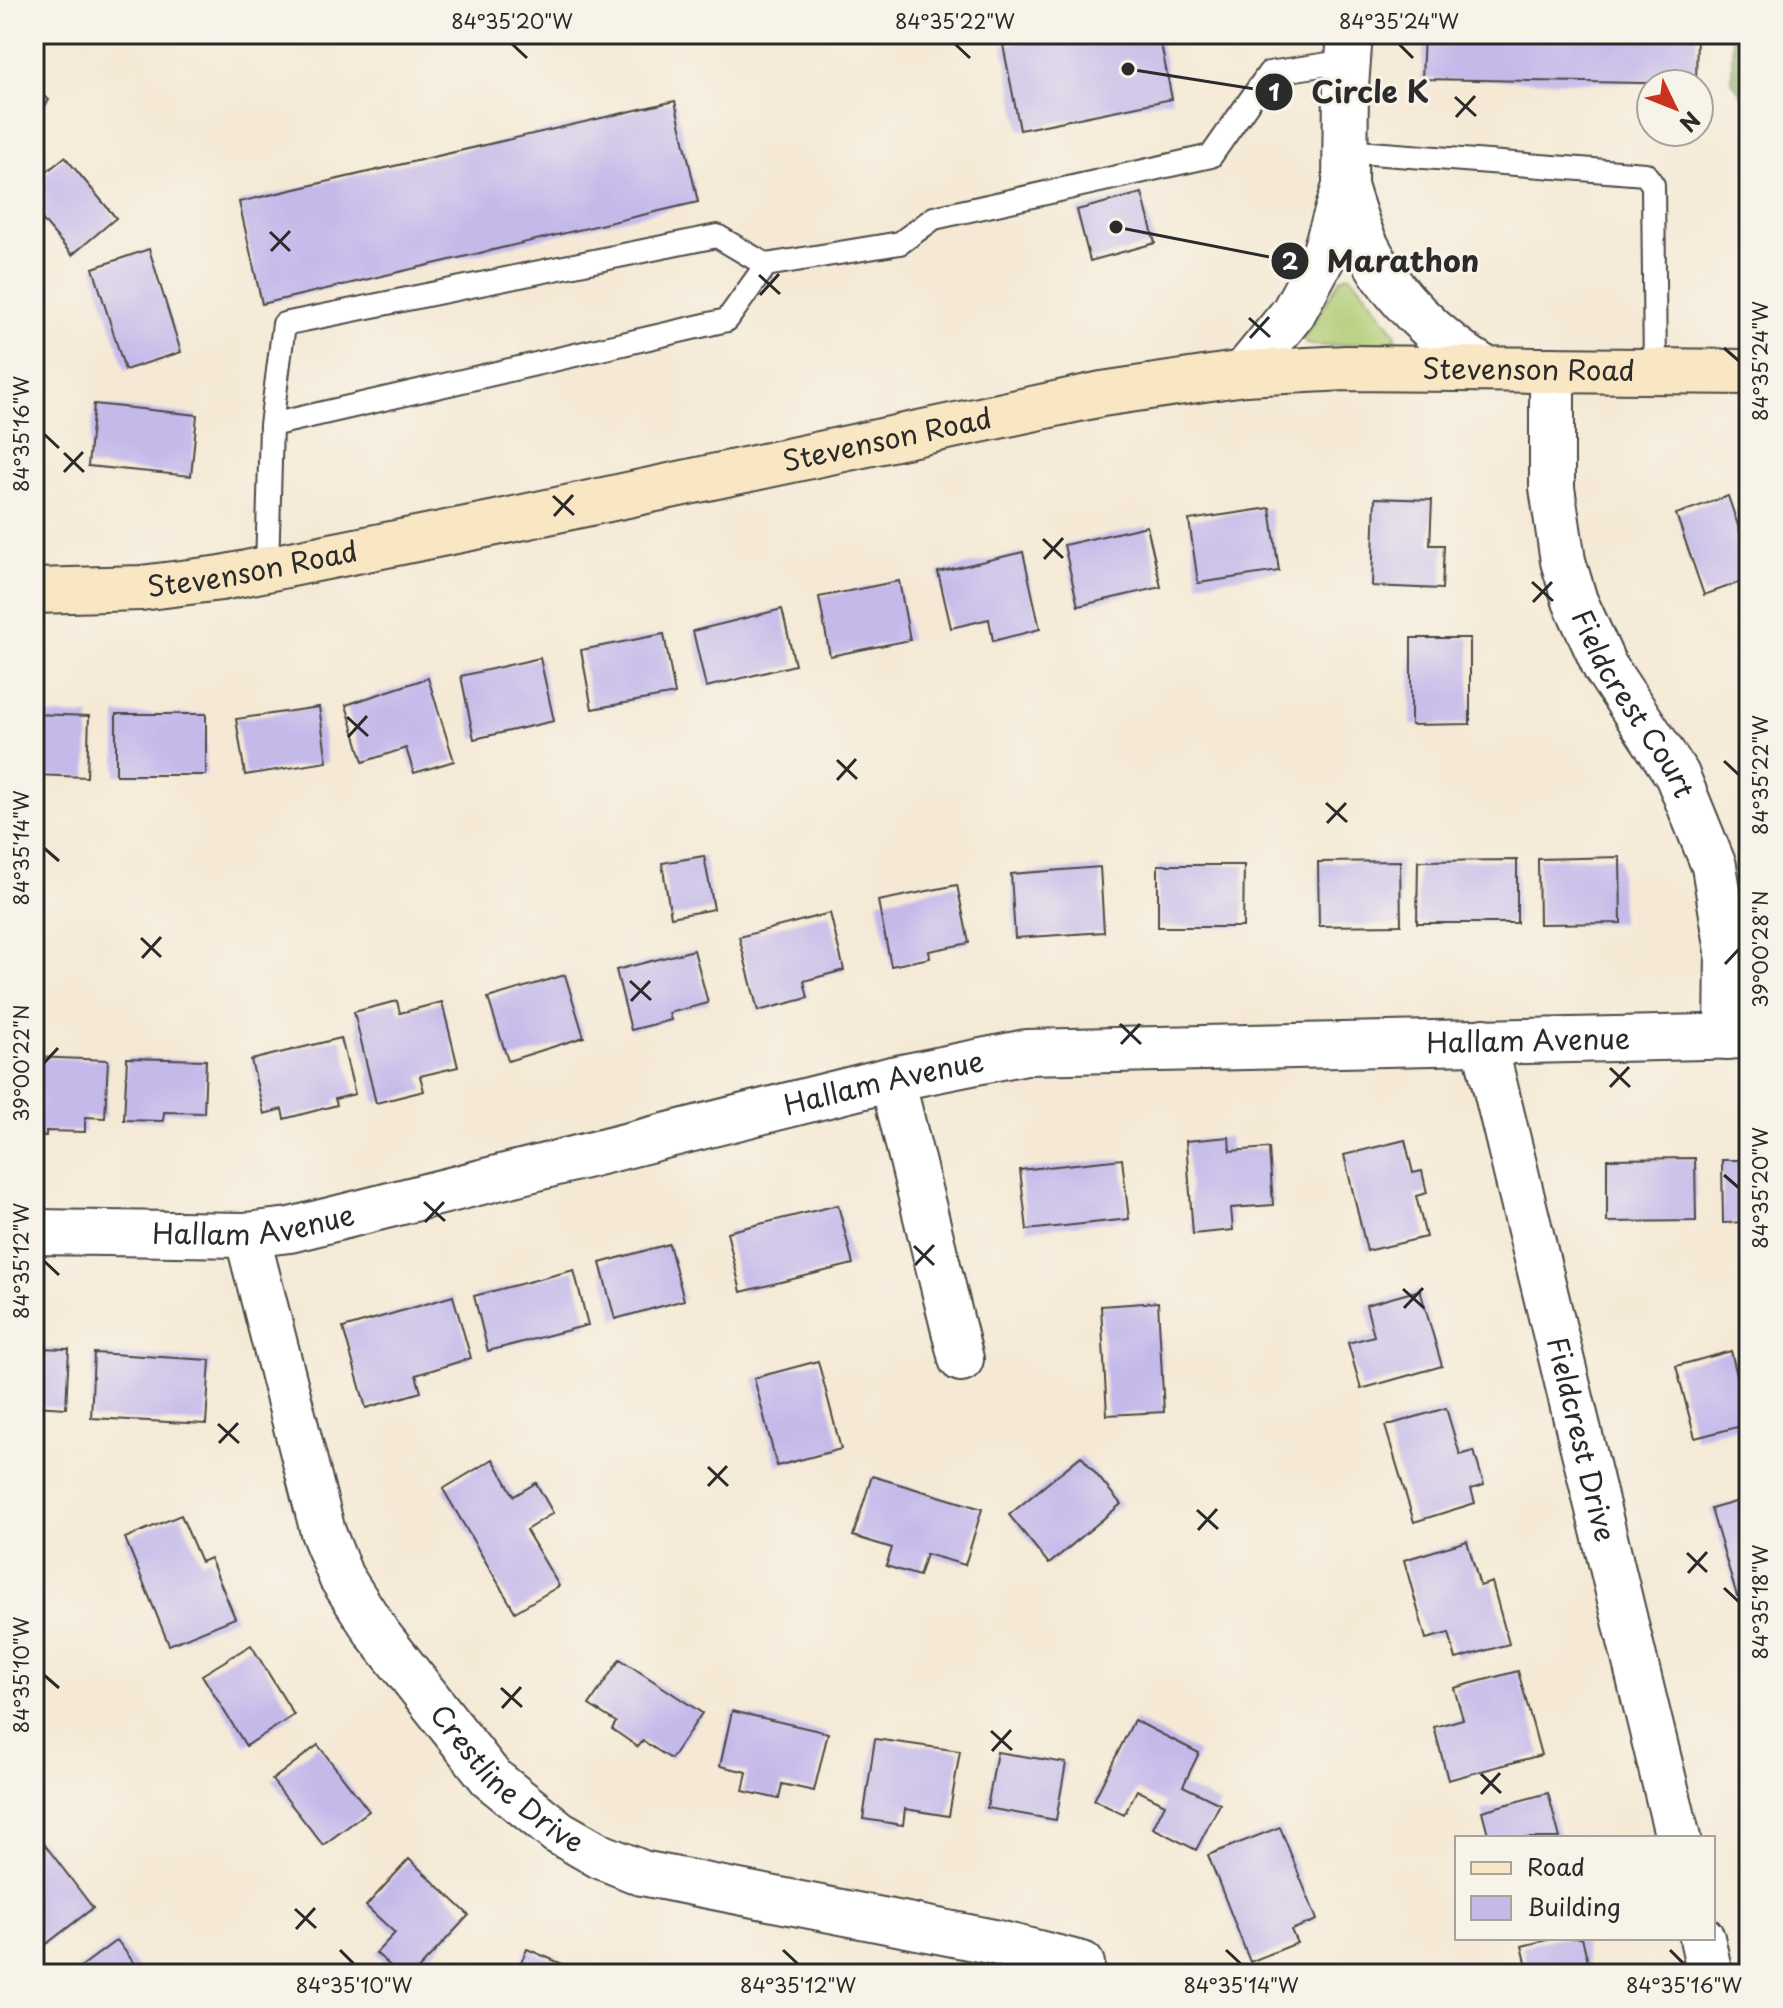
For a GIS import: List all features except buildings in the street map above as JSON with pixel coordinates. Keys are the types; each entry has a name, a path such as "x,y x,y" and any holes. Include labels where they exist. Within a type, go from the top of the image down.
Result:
{"main road":[{"name":"Stevenson Road","path":"34,591 141,588 221,578 1102,394 1244,373 1347,368 1749,372"}],"street":[{"path":"1244,373 1293,313 1323,257 1345,169 1349,48"},
{"path":"1345,169 1367,246 1385,276 1431,327 1463,355 1485,369"},
{"name":"Fieldcrest Court","path":"1552,370 1552,488 1563,561 1575,601 1605,667 1677,775 1714,866 1738,1036"},
{"name":"Hallam Avenue","path":"34,1232 247,1235 290,1230 892,1079 1026,1052 1738,1036"},
{"name":"Fieldcrest Drive","path":"1484,1041 1678,1836"},
{"path":"892,1079 961,1359"},
{"name":"Crestline Drive","path":"247,1235 323,1532 341,1577 377,1633 492,1779 558,1832 600,1856 642,1873 994,1942 1082,1964"},
{"path":"1702,1940 1710,1974"}],"lane":[{"path":"267,569 271,425 284,324 717,236 766,265 900,243 934,218 1211,156 1269,73 1349,48"},
{"path":"1345,169 1645,174 1653,185 1655,371"},
{"path":"271,425 727,320 766,265"}],"green space":[{"path":"1732,34 1749,34 1749,105 1732,82"},
{"path":"1349,275 1395,332 1396,338 1390,342 1307,344 1303,339 1306,334 1341,278"}],"place":[{"name":"Circle K","path":"1128,69"},
{"name":"Marathon","path":"1116,227"}]}
